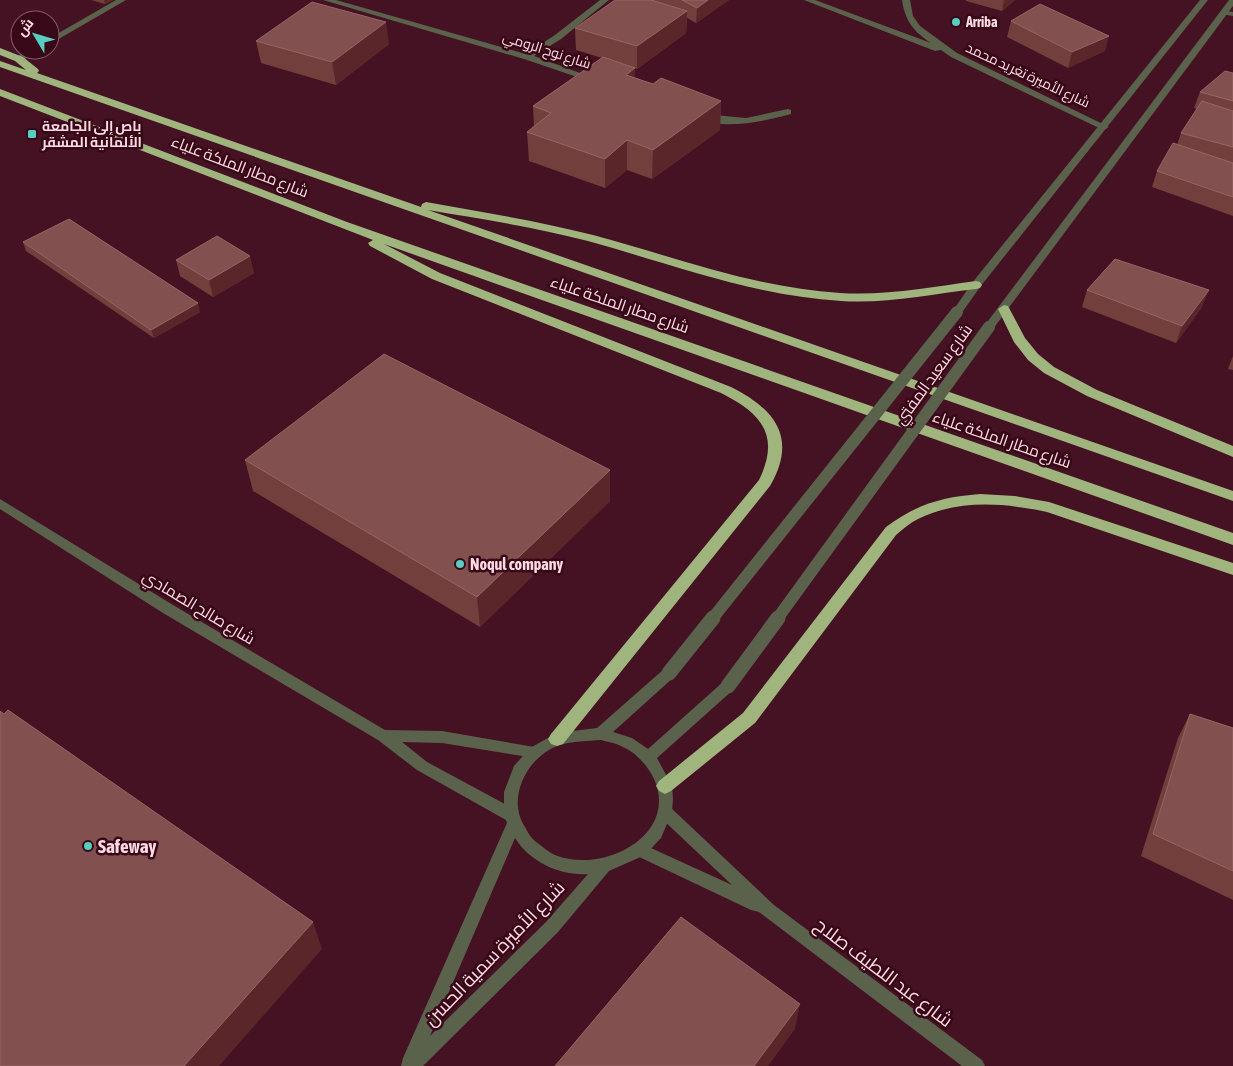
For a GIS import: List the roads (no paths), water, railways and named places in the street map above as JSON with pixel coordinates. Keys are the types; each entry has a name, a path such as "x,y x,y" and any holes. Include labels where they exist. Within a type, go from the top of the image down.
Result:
{"highway":[{"path":"20,60 45,80"},
{"name":"شارع مطار الملكة علياء","path":"0,64 1233,496"},
{"name":"شارع مطار الملكة علياء","path":"0,92 343,225 1233,539"},
{"path":"387,200 541,227 589,238 661,260 746,282 810,294 841,297 877,297 976,285"},
{"path":"343,225 398,257 436,276 726,390 753,406 765,418 773,435 777,452 765,482 557,739"},
{"path":"1004,309 1019,339 1033,357 1049,370 1092,393 1233,452"},
{"path":"665,786 749,718 891,531 912,516 931,508 975,499 996,498 1026,502 1049,507 1233,569"}],"street":[{"path":"60,35 122,0"},
{"name":"شارع نوح الرومي","path":"326,0 527,57 603,83"},
{"path":"527,57 605,0"},
{"path":"808,0 954,55"},
{"name":"شارع الأميرة تغريد محمد","path":"906,0 909,16 914,23 954,55 1104,127"},
{"name":"شارع سعيد المفتي","path":"601,734 669,673 958,312 976,285 1204,0"},
{"name":"شارع سعيد المفتي","path":"649,757 728,686 1130,136 1228,13 1233,0"},
{"path":"692,114 731,122 754,122 788,112"},
{"name":"شارع صالح الصمادي","path":"0,503 168,609 382,736 422,766 513,819"},
{"path":"601,734 627,742 649,757 665,786 665,812 656,833 640,850 604,866 575,868 549,860 527,844 513,819 511,792 519,770 535,752 557,739 601,734"},
{"name":"شارع صالح الصمادي","path":"382,736 442,737 535,752"},
{"name":"شارع عبد اللطيف صلاح","path":"665,812 768,910 976,1066"},
{"name":"شارع الأميرة سمية الحسن","path":"410,1066 513,819"},
{"name":"شارع عبد اللطيف صلاح","path":"640,850 768,910"},
{"name":"شارع الأميرة سمية الحسن","path":"410,1066 552,928 604,866"}],"place":[{"name":"Arriba","path":"956,22"},
{"name":"باص إلى الجامعة الألمانية المشقر","path":"32,134"},
{"name":"Noqul company","path":"460,564"},
{"name":"Safeway","path":"88,846"}]}
